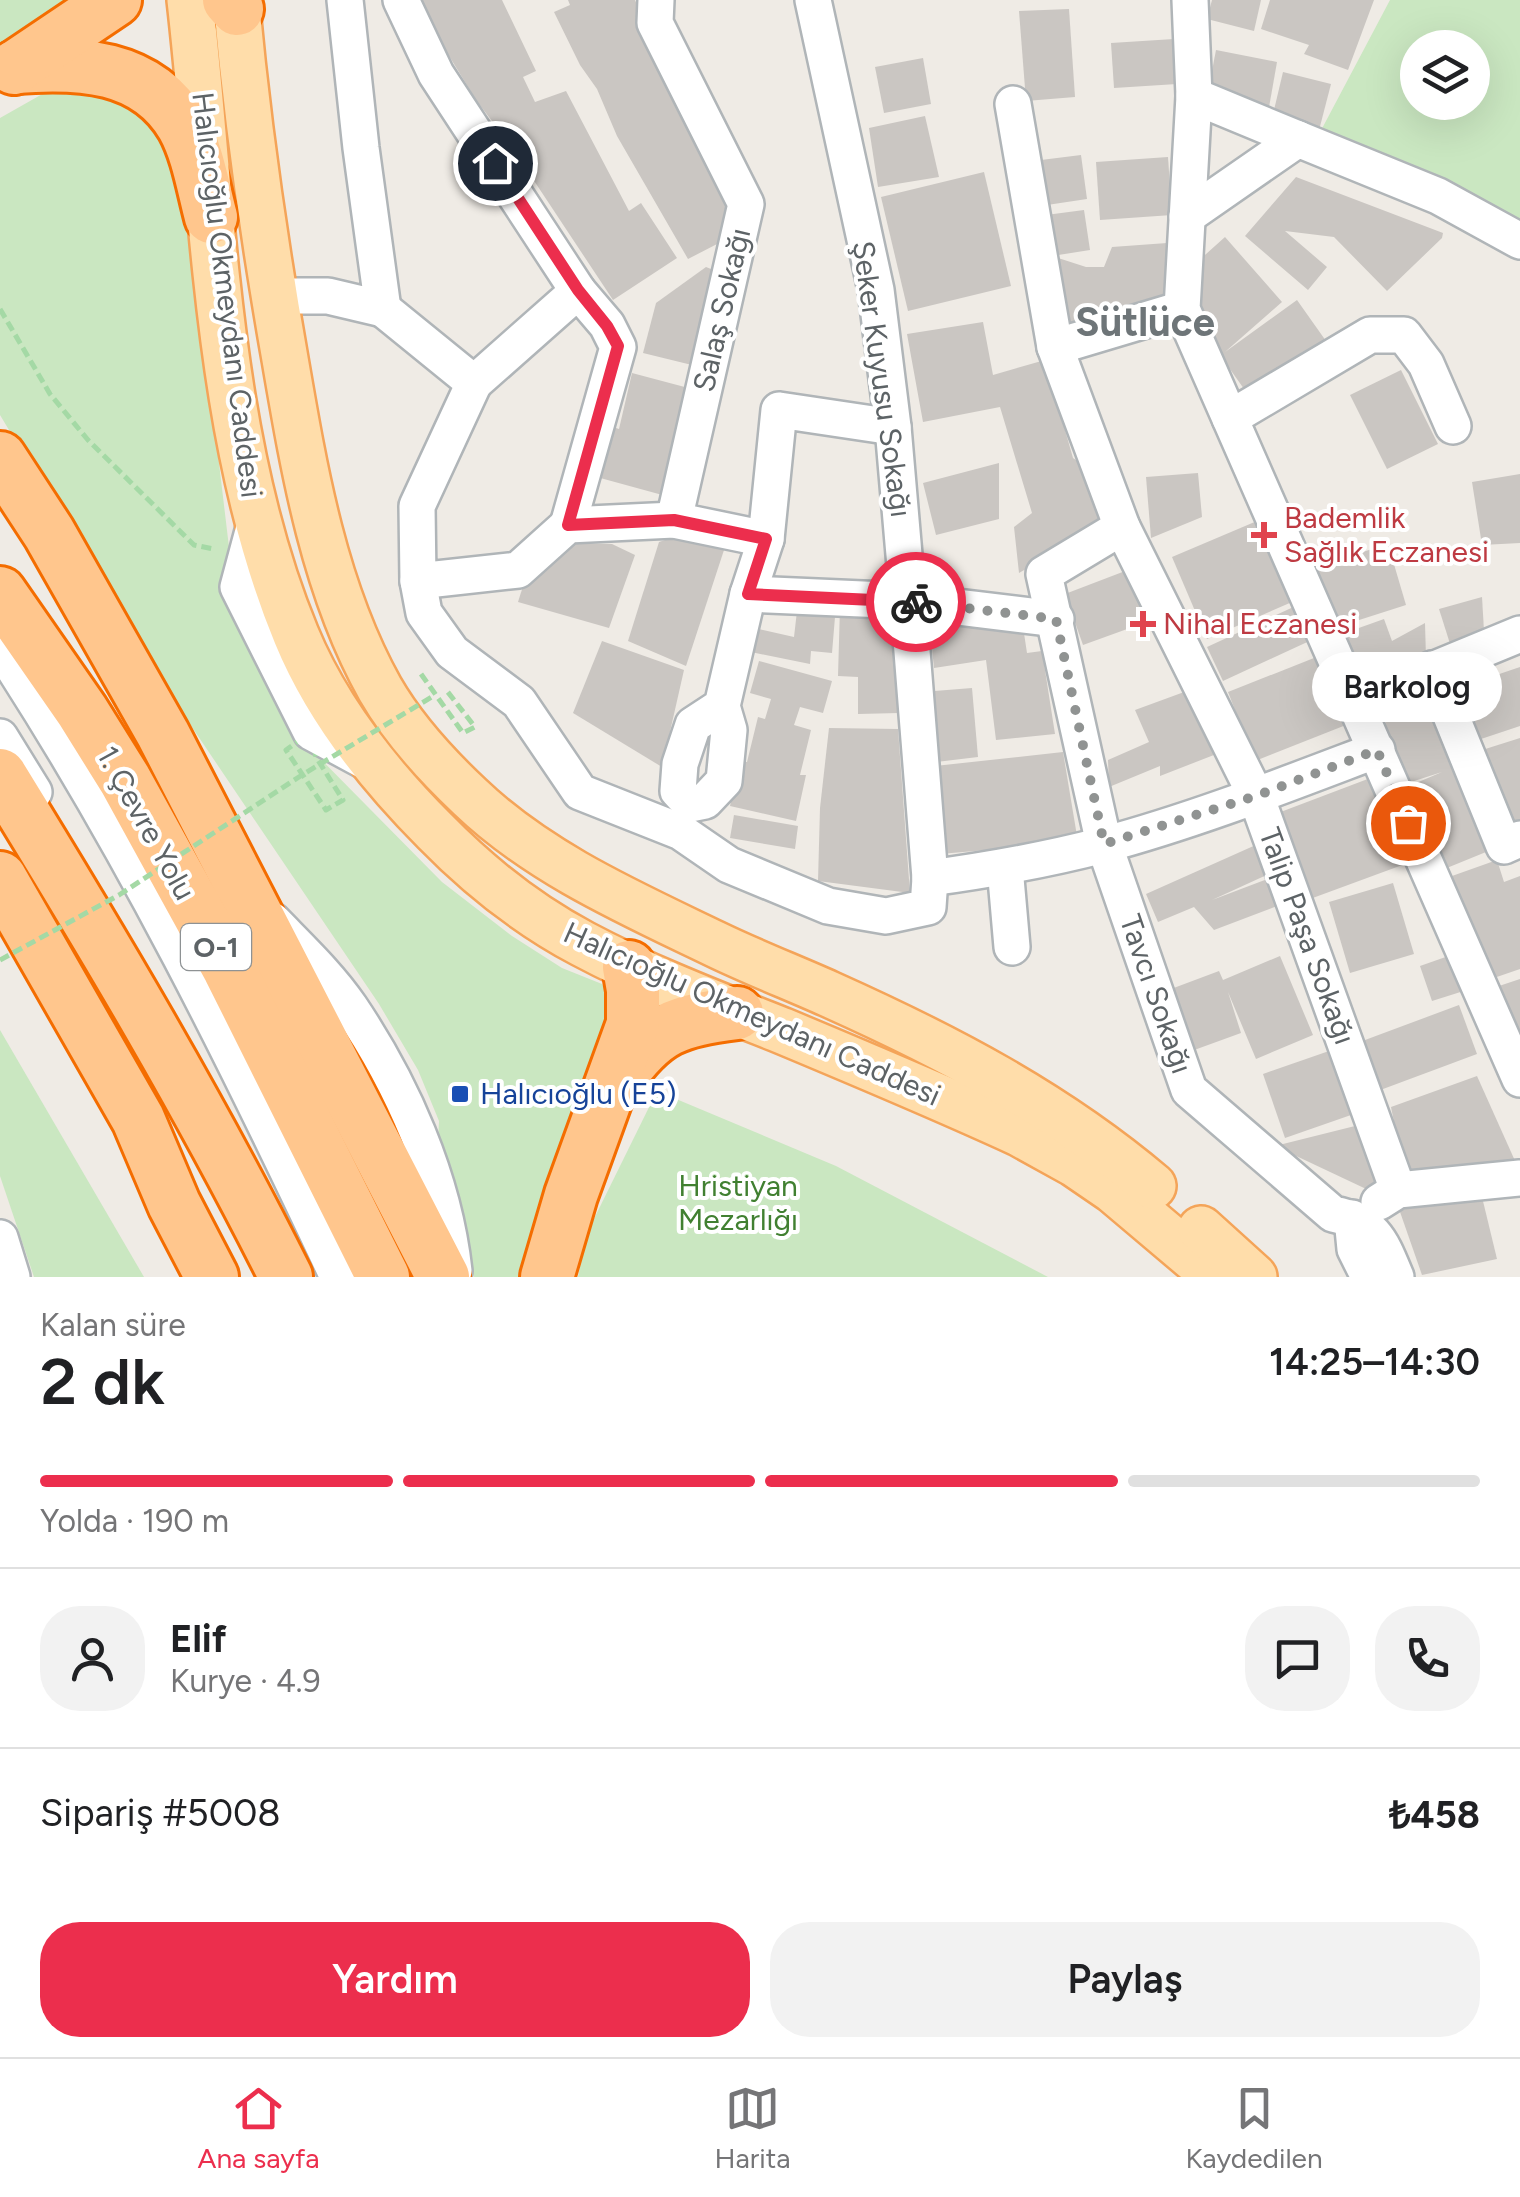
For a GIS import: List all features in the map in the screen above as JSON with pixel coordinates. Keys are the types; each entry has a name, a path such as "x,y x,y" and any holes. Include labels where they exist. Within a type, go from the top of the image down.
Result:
{"highway":[{"path":"8,72 115,0"},
{"path":"8,72 62,63 90,65 134,80 150,91 184,127 211,217"},
{"path":"0,458 100,622 252,905 443,1277"},
{"name":"1. Çevre Yolu","path":"0,593 82,710 124,780 229,970 383,1277"},
{"path":"0,775 240,1184 286,1277"},
{"path":"0,878 138,1119 174,1204 212,1277"},
{"path":"0,942 41,1006 92,1100 174,1204"},
{"path":"547,1277 571,1195 633,1024 629,967"},
{"path":"610,1091 634,1056 657,1034 702,1018 737,1013"}],"main road":[{"name":"Halıcıoğlu Okmeydanı Caddesi","path":"223,2 211,217 240,436 256,520 297,638 334,706 378,768 465,862 538,918 629,967 930,1093 1060,1156 1151,1220 1216,1277"},
{"name":"Halıcıoğlu Okmeydanı Caddesi","path":"223,2 308,494 348,617 381,690 428,754 472,799 529,846 584,878 721,947 831,994 1035,1098 1097,1139 1254,1277"},
{"path":"584,878 629,967"}],"street":[{"path":"345,0 360,148 384,309"},
{"path":"401,0 436,74 618,346 568,525 518,570 418,581"},
{"name":"Salaş Sokağı","path":"656,0 655,23 746,204 674,520"},
{"name":"Şeker Kuyusu Sokağı","path":"813,0 876,290 893,427 930,878"},
{"path":"1190,0 1194,96 1182,309 1520,1079"},
{"path":"1194,96 1438,196 1520,240"},
{"path":"1013,104 1055,347 1182,309"},
{"path":"1187,216 1298,139"},
{"path":"578,290 474,383 417,506 418,581 424,613 452,652 519,702 580,792 681,832 729,865 828,906 886,916 928,907 930,878 1005,867 1104,844 1256,796 1377,750"},
{"path":"274,296 328,296 384,309 474,383"},
{"path":"1230,418 1370,335 1404,335 1426,364 1453,426"},
{"name":"Talip Paşa Sokağı","path":"1055,347 1122,527 1256,796 1398,1190"},
{"path":"729,865 705,801 724,782 730,730 722,706 748,594 766,539 779,410 893,427"},
{"path":"568,525 674,520 766,539"},
{"name":"Tavcı Sokağı","path":"1122,527 1044,574 1104,844 1189,1090 1333,1214 1352,1218 1378,1235 1396,1277"},
{"path":"748,594 908,601 1056,619"},
{"path":"1356,702 1520,634"},
{"path":"0,647 90,796 239,1066 338,1277"},
{"path":"1432,669 1504,846 1520,839"},
{"path":"0,737 314,1277"},
{"path":"1005,867 1012,948"},
{"path":"252,905 270,917 320,969 350,1007 382,1062 428,1160 451,1246 455,1277"},
{"path":"1369,1277 1356,1249 1352,1218 1398,1190 1520,1178"},
{"path":"0,1238 12,1277"}],"path":[{"path":"0,309 50,394 88,440 194,545 222,550 256,520"},
{"path":"421,674 463,733 475,726 442,685"},
{"path":"0,960 119,895 302,775 435,695"},
{"path":"302,775 326,810 343,800 316,757"}],"green space":[{"path":"0,0 79,0 0,51"},
{"path":"1390,0 1520,0 1520,246 1317,138"},
{"path":"60,84 130,97 184,169 236,606 252,655 292,730 442,882 512,936 562,968 602,984 611,1001 596,1074 529,1277 474,1277 438,1141 439,1121 418,1070 379,1004 150,665 0,415 0,118"},
{"path":"0,1030 144,1277 34,1277 0,1176"},
{"name":"Hristiyan Mezarlığı","path":"657,1091 836,1166 1048,1277 578,1277 586,1235"}],"building":[{"path":"415,0 502,0 536,71 523,77 535,102 566,91 629,211 641,203 677,258 613,300 476,100"},
{"path":"568,0 635,0 661,62 732,200 719,243 688,259 617,136 597,89 580,65 554,12 570,5"},
{"path":"1212,0 1261,0 1254,31 1207,19"},
{"path":"1270,0 1374,0 1348,70 1304,54 1309,45 1261,29"},
{"path":"1069,9 1075,97 1026,101 1019,11"},
{"path":"1174,39 1177,84 1114,88 1111,43"},
{"path":"1216,50 1277,62 1268,113 1206,102"},
{"path":"923,58 931,104 884,113 875,67"},
{"path":"1283,72 1331,84 1317,138 1270,127"},
{"path":"925,116 939,177 878,187 869,128"},
{"path":"1081,155 1087,199 1047,205 1041,160"},
{"path":"1168,157 1172,215 1100,220 1096,162"},
{"path":"984,172 1011,286 908,311 881,197"},
{"path":"1296,177 1443,233 1442,238 1387,291 1334,237 1285,231 1327,267 1308,290 1245,236"},
{"path":"1084,210 1090,250 1052,256 1046,215"},
{"path":"1225,237 1282,302 1225,352 1297,300 1326,341 1249,396 1220,355 1186,272"},
{"path":"1167,243 1171,302 1066,343 1052,256 1086,267 1104,267 1112,247"},
{"path":"706,267 721,273 696,366 643,353 656,303"},
{"path":"983,322 993,375 1045,360 1073,458 1105,479 1108,521 1019,573 1014,527 1032,513 1000,407 923,422 907,334"},
{"path":"1401,370 1438,444 1387,469 1350,395"},
{"path":"632,373 696,390 666,496 593,476 607,425 619,429"},
{"path":"999,463 999,519 936,535 923,483"},
{"path":"1198,473 1202,517 1151,538 1146,477"},
{"path":"1520,474 1520,543 1482,545 1472,482"},
{"path":"1264,518 1299,599 1207,639 1172,557"},
{"path":"689,532 724,550 686,666 628,641 659,542"},
{"path":"568,543 612,544 635,555 609,628 518,602 524,583"},
{"path":"1388,544 1406,605 1331,629 1312,568"},
{"path":"1133,568 1152,620 1083,645 1065,594"},
{"path":"1482,597 1485,648 1452,650 1439,609"},
{"path":"1300,604 1316,638 1223,681 1207,647"},
{"path":"836,605 832,653 811,651 810,664 746,651 750,627 794,637 797,611"},
{"path":"840,607 900,608 899,713 858,714 858,677 838,676"},
{"path":"929,619 1022,620 1027,653 1042,651 1055,734 996,740 986,660 934,668"},
{"path":"1384,619 1392,641 1425,623 1426,658 1366,699 1342,634"},
{"path":"602,641 684,670 662,767 573,713"},
{"path":"1319,656 1346,725 1255,761 1228,692"},
{"path":"759,661 832,681 823,713 800,707 794,725 811,730 800,775 806,775 796,821 730,806 740,761 747,762 758,717 765,719 771,699 750,693"},
{"path":"1520,667 1520,726 1475,741 1458,688"},
{"path":"972,688 978,757 928,763 922,692"},
{"path":"1195,688 1219,753 1160,776 1160,766 1109,787 1108,760 1149,742 1135,710"},
{"path":"1443,696 1452,768 1486,852 1437,872 1402,789 1442,772 1408,783 1382,724"},
{"path":"829,728 898,729 910,893 818,881 820,808"},
{"path":"1520,738 1520,834 1507,838 1479,751"},
{"path":"1063,752 1078,842 940,854 935,766"},
{"path":"1373,777 1405,864 1310,899 1278,813"},
{"path":"734,815 798,826 795,849 730,838"},
{"path":"1258,844 1271,873 1212,900 1275,876 1285,903 1214,930 1194,907 1158,922 1146,894"},
{"path":"1497,860 1504,882 1520,876 1520,969 1488,980 1452,876"},
{"path":"1393,883 1414,954 1350,973 1329,902"},
{"path":"1457,953 1470,989 1432,1001 1420,966"},
{"path":"1280,956 1313,1035 1256,1059 1228,992 1241,1033 1186,1053 1163,992 1219,971 1223,980"},
{"path":"1520,979 1520,1041 1493,988"},
{"path":"1459,1005 1477,1054 1375,1092 1357,1043"},
{"path":"1329,1051 1351,1115 1285,1138 1263,1074"},
{"path":"1477,1076 1520,1172 1406,1181 1391,1107"},
{"path":"1363,1124 1381,1196 1275,1146"},
{"path":"1482,1197 1497,1259 1422,1275 1399,1209"}],"way so far":[{"path":"916,602 1056,619 1104,844 1256,796 1377,750 1408,823"}],"place":[{"name":"Bademlik Sağlık Eczanesi","path":"1264,535"},
{"name":"Nihal Eczanesi","path":"1143,624"},
{"name":"Barkolog","path":"1408,823"},
{"name":"Halıcıoğlu (E5)","path":"460,1094"}],"district":[{"name":"Sütlüce","path":"1145,322"}],"route":[{"path":"495,163 618,346 568,525 674,520 766,539 748,594 916,602"}]}
